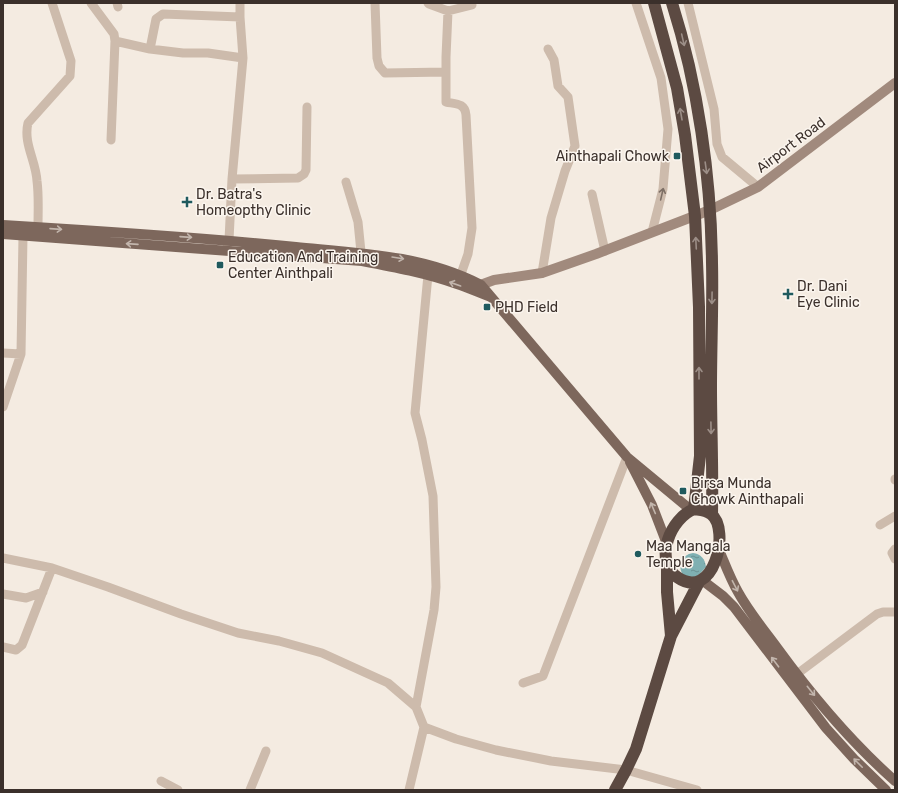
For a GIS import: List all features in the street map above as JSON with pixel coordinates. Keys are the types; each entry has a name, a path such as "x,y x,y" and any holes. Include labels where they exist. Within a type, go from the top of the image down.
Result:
{"highway":[{"path":"654,3 677,88 695,216 699,307 700,456 692,510"},
{"path":"615,790 636,749 671,636 700,581 712,568 719,550 719,530 712,514 712,262 710,210 694,86 681,31 672,3"},
{"path":"671,636 667,592 666,553 670,534 680,518 692,510 703,510 712,514"},
{"path":"667,562 675,576 684,582 692,583 700,581"}],"main road":[{"name":"Airport Road","path":"469,289 494,280 542,273 605,251 710,210 758,187 895,83"},
{"path":"3,225 229,240 361,252 412,260 461,274 481,284 627,457 692,510"},
{"path":"3,234 226,252 362,261 428,275 491,297"},
{"path":"627,457 652,505 667,544"},
{"path":"719,550 738,592 750,611 797,674 841,729 895,781"},
{"path":"700,581 724,596 734,607 826,728 854,760 886,790"}],"street":[{"path":"38,227 37,180 26,131 28,124 70,76 71,61 52,3"},
{"path":"91,3 114,34 115,41 110,140"},
{"path":"226,252 229,240 232,179 243,58 240,3"},
{"path":"375,3 377,58 379,66 386,73 446,72"},
{"path":"428,3 448,11 472,5"},
{"path":"636,3 661,78 668,129 663,189 652,232"},
{"path":"688,3 714,109 717,144 722,156 758,187"},
{"path":"448,11 446,102 460,104 466,110 472,233 468,254 461,274"},
{"path":"150,50 156,19 164,14 240,17"},
{"path":"115,41 150,50 183,53 208,53 243,58"},
{"path":"542,273 551,218 565,171 575,146 568,97 558,86 554,60 548,49"},
{"path":"232,179 298,178 304,174 306,170 307,107"},
{"path":"346,182 358,222 361,252"},
{"path":"592,194 605,251"},
{"path":"3,407 21,354 23,236"},
{"path":"416,707 434,610 436,587 433,496 415,413 428,275"},
{"path":"3,353 21,354"},
{"path":"523,683 543,676 627,457"},
{"path":"880,525 893,520"},
{"path":"895,549 892,553 895,559"},
{"path":"3,558 52,568 238,633 279,641 322,653 388,683 416,707 424,727 409,790"},
{"path":"3,647 16,650 22,645 52,568"},
{"path":"3,594 26,598 43,592"},
{"path":"797,674 877,614 882,612 895,612"},
{"path":"424,727 496,750 551,761 626,770 697,790"},
{"path":"250,790 266,751"},
{"path":"161,781 178,790"}],"water":[{"path":"693,553 702,557 706,567 695,579 683,575 680,568 683,558"}],"place":[{"name":"Ainthapali Chowk","path":"677,156"},
{"name":"Dr. Batra's Homeopthy Clinic","path":"187,202"},
{"name":"Education And Training Center Ainthpali","path":"220,265"},
{"name":"Dr. Dani Eye Clinic","path":"788,294"},
{"name":"PHD Field","path":"487,307"},
{"name":"Birsa Munda Chowk Ainthapali","path":"683,491"},
{"name":"Maa Mangala Temple","path":"638,554"}]}
